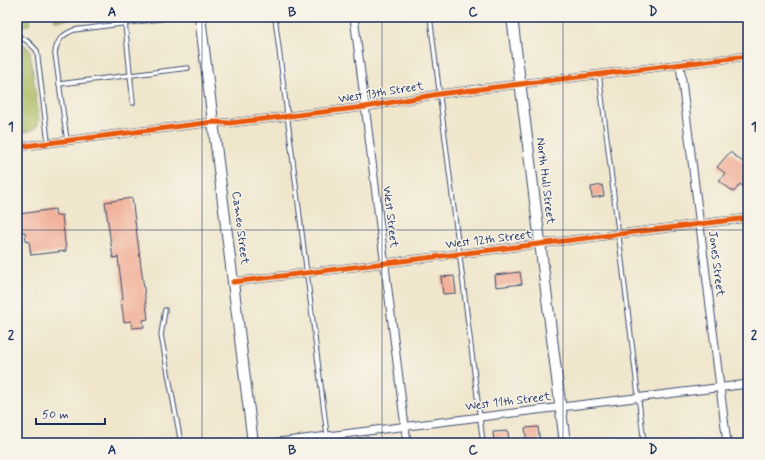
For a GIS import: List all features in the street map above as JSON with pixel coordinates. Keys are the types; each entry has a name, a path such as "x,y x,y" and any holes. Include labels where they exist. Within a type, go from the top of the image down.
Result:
{"street":[{"name":"Cameo Street","path":"200,17 253,443"},
{"name":"West Street","path":"354,17 407,443"},
{"name":"North Hull Street","path":"512,17 565,443"},
{"name":"West 13th Street","path":"17,147 213,122 230,124 287,117 365,107 439,94 748,56"},
{"name":"Jones Street","path":"680,64 727,443"},
{"name":"West 12th Street","path":"233,282 748,218"},
{"name":"West 11th Street","path":"271,443 328,439 405,426 748,384"}],"lane":[{"path":"67,141 55,53 57,42 61,37 74,30 175,17"},
{"path":"275,17 328,439"},
{"path":"430,17 483,443"},
{"path":"125,23 134,103"},
{"path":"17,37 20,37 30,43 37,51 48,142"},
{"path":"59,84 188,68"},
{"path":"599,74 644,443"},
{"path":"165,310 161,335 180,443"}],"green space":[{"path":"17,17 30,17 29,25 17,27"},
{"path":"54,17 89,17 55,21"},
{"path":"18,42 26,46 30,51 39,120 36,127 31,131 17,133"}],"building":[{"path":"730,152 748,166 748,190 740,184 734,192 719,181 725,173 717,167"},
{"path":"602,185 604,196 592,198 591,187"},
{"path":"132,198 148,319 143,320 144,327 132,328 131,321 124,322 118,257 113,258 105,202"},
{"path":"55,209 56,216 62,215 66,251 31,255 29,241 26,242 25,232 22,232 19,214"},
{"path":"520,272 522,284 496,287 495,275"},
{"path":"454,276 456,293 443,294 441,277"},
{"path":"538,427 540,442 527,443 525,428"},
{"path":"508,431 509,443 494,443 493,432"}],"cycle path":[{"path":"17,147 213,122 230,123 365,107 439,94 748,56"},
{"path":"233,282 748,218"}]}
